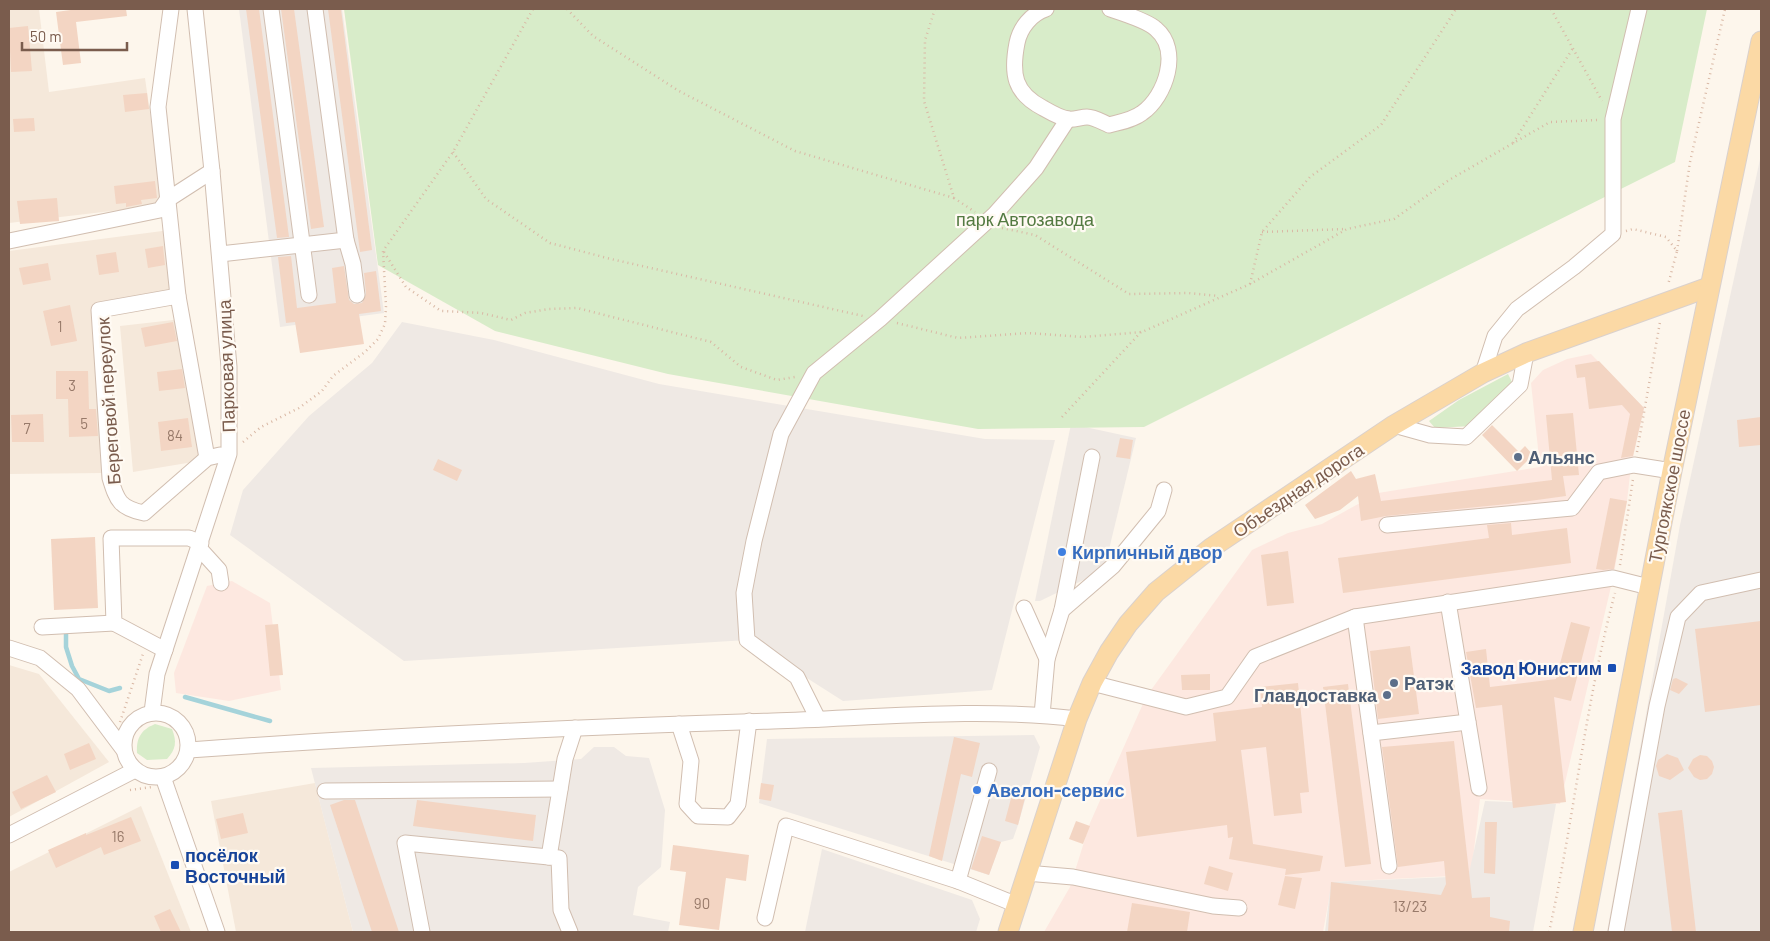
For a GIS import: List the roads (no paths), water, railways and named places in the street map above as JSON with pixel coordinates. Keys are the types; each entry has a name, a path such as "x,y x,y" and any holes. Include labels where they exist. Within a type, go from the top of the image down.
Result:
{"main road":[{"name":"Тургоякское шоссе","path":"1583,932 1672,471 1761,41"},
{"name":"Объездная дорога","path":"1008,932 1077,719 1092,683 1109,652 1128,624 1156,592 1211,548 1394,425 1483,373 1526,353 1709,287"}],"street":[{"path":"171,9 158,107 167,200 178,296 219,456"},
{"name":"Парковая улица","path":"152,712 157,674 200,545 219,456 229,367 220,254 195,9"},
{"path":"271,9 309,295"},
{"path":"315,9 346,240 353,264 357,295"},
{"path":"1046,9 1038,11 1026,24 1019,38 1014,61 1016,83 1027,100 1068,119 1090,117 1109,125 1125,121 1142,113 1153,101 1164,82 1170,58 1166,39 1155,27 1110,9"},
{"path":"1483,373 1495,336 1517,310 1574,267 1613,234 1613,119 1639,9"},
{"path":"818,719 797,677 748,640 744,593 754,541 781,434 814,373 880,319 995,214 1036,168 1068,119"},
{"path":"9,241 160,210 167,200 212,171"},
{"path":"220,254 346,240"},
{"name":"Береговой переулок","path":"178,296 99,310 110,478 115,495 126,509 144,513 219,456"},
{"path":"1394,425 1430,435 1466,437 1520,385 1526,353"},
{"path":"1042,715 1047,659 1062,610 1092,457"},
{"path":"1387,525 1572,508 1599,472 1634,465 1672,471"},
{"path":"1062,610 1113,566 1158,511 1164,490"},
{"path":"114,623 111,538 189,538 200,545 219,570 221,583"},
{"path":"1092,683 1186,708 1227,697 1255,657 1355,617 1448,602 1618,579 1649,587"},
{"path":"1616,932 1657,706 1678,617 1701,593 1761,580"},
{"path":"1448,602 1479,788"},
{"path":"1024,608 1047,659"},
{"path":"1355,617 1389,866"},
{"path":"42,627 114,623 165,650"},
{"path":"9,648 40,658 78,689 124,749 127,761 135,770 144,775 163,777 175,772 184,762 189,750 188,735 180,722 167,714 152,712 138,718 128,729 124,749"},
{"path":"189,750 575,728 818,719 998,713 1077,719"},
{"path":"679,724 691,761 687,804 698,816 728,817 738,804 748,722"},
{"path":"1371,733 1468,722"},
{"path":"549,857 565,759 575,728"},
{"path":"9,835 135,770"},
{"path":"958,881 990,772"},
{"path":"163,777 217,932"},
{"path":"325,791 560,789"},
{"path":"765,918 786,826 958,881 1017,905"},
{"path":"422,932 405,843 559,858 561,910 570,932"},
{"path":"1026,873 1073,877 1213,906 1239,908"}],"waterway":[{"path":"66,633 66,647 72,666 79,679 109,691 120,688"},
{"path":"185,697 270,721"}],"place":[{"name":"Альянс","path":"1518,457"},
{"name":"Кирпичный двор","path":"1062,552"},
{"name":"Завод Юнистим","path":"1612,668"},
{"name":"Ратэк","path":"1394,683"},
{"name":"Главдоставка","path":"1387,695"},
{"name":"Авелон-сервис","path":"977,790"},
{"name":"посёлок Восточный","path":"175,865"}],"park label":[{"name":"парк Автозавода","path":"1025,219"}]}
